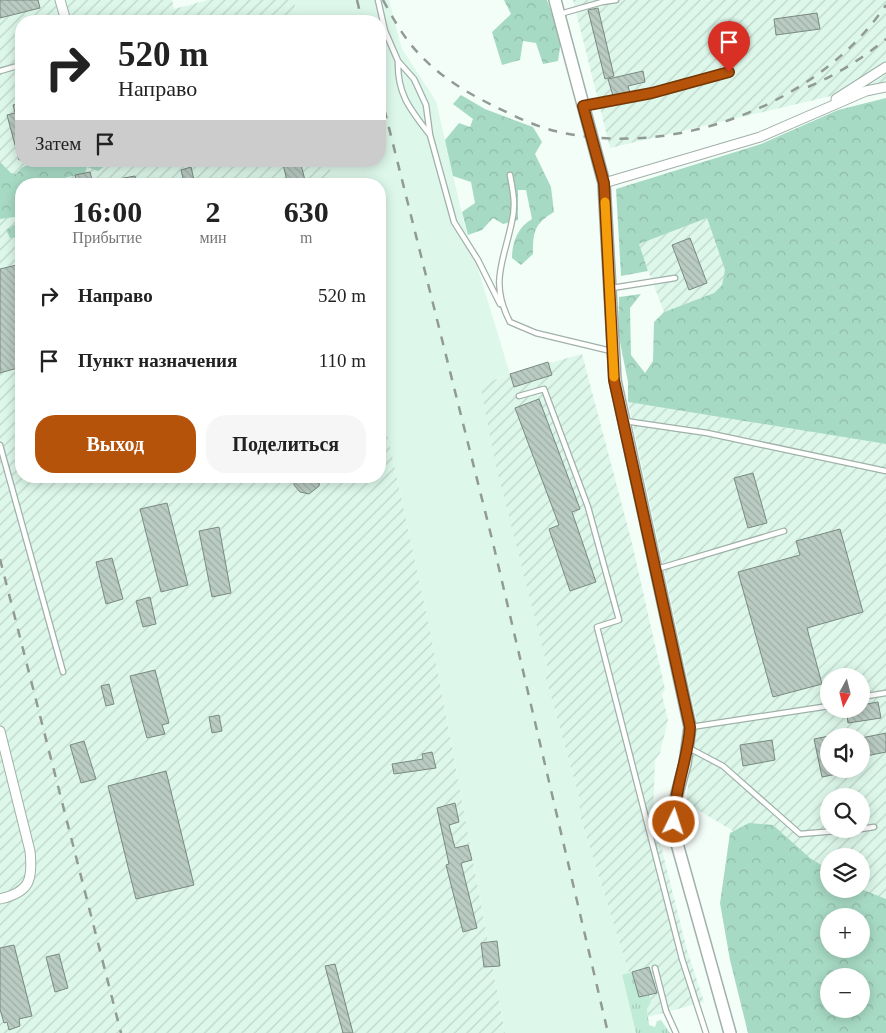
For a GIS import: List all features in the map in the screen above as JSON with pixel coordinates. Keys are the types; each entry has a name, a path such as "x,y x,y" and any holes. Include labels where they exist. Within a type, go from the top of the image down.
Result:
{"street":[{"path":"60,0 64,15"},
{"path":"555,0 604,183 614,380 690,727 688,747 674,805 676,840 730,1033"},
{"path":"818,112 886,66"},
{"path":"604,183 760,137 866,92 886,88"},
{"path":"0,731 30,851 32,869 28,883 21,892 0,899"}],"lane":[{"path":"378,0 381,15"},
{"path":"558,14 616,0"},
{"path":"386,33 398,61 414,79 426,105 430,135 454,222 478,260 510,322 536,333 613,352"},
{"path":"398,61 401,94 430,135"},
{"path":"0,70 15,66"},
{"path":"583,106 652,93 729,72"},
{"path":"500,304 502,257 512,221 515,200 510,175"},
{"path":"610,288 675,278"},
{"path":"520,396 544,389 588,507 618,620 597,627 682,958 706,1033"},
{"path":"622,420 707,433 886,471"},
{"path":"0,446 63,672"},
{"path":"655,569 784,531"},
{"path":"870,696 886,693"},
{"path":"690,727 820,707"},
{"path":"688,747 722,766 800,834 820,832"},
{"path":"870,828 874,827"},
{"path":"655,968 666,1012 676,1033"}],"shaded area":[{"path":"0,0 172,0 174,9 208,0 294,0 297,15 15,15 15,167 330,167 332,178 15,178 15,483 386,483 386,428 431,635 505,1033 0,1033"},
{"path":"294,0 389,0 402,49 436,101 464,223 510,374 484,384 549,674 545,675 580,800 580,816 629,973 622,976 636,1033 505,1033 431,635 386,428 386,178 332,178 330,167 386,167 386,15 297,15"},
{"path":"573,0 886,0 886,83 610,148"},
{"path":"707,218 725,270 722,285 714,293 664,312 638,244"},
{"path":"582,354 632,543 665,689 662,695 668,720 660,753 655,760 653,814 687,950 704,1002 648,1017 647,1008 651,1002 649,995 656,992 650,968 629,973 580,816 580,800 545,675 549,673 495,462 481,389 484,384 510,374"},
{"path":"628,402 886,444 886,922 870,913 870,908 862,908 845,898 870,898 870,848 820,848 820,883 686,803 696,718"}],"green space":[{"path":"504,0 547,0 561,40 558,61 543,64 536,43 523,41 520,60 502,65 492,32 511,14"},
{"path":"461,95 485,109 533,127 542,142 535,154 551,187 554,212 547,216 536,229 533,240 533,254 521,265 512,258 512,252 517,236 523,226 532,219 526,190 518,190 518,220 503,224 493,218 482,230 468,235 462,212 475,203 471,182 453,176 445,140 459,123 470,127 473,119 453,104"},
{"path":"886,98 886,444 628,402 628,382 618,332 619,297 641,294 630,308 631,355 645,373 653,361 654,322 664,312 714,293 722,285 725,270 707,218 639,244 648,271 621,276 616,189 761,144 838,110"},
{"path":"0,162 11,173 16,174 21,168 87,167 85,173 64,178 15,178 15,217 0,219"},
{"path":"87,167 104,167 98,171"},
{"path":"15,224 15,238 10,238 6,230"},
{"path":"749,823 773,825 810,858 820,864 820,898 870,898 870,893 886,899 886,1033 748,1033 730,960 720,903 730,833"},
{"path":"632,972 639,997 649,995 651,1002 647,1009 649,1025 655,1027 657,1021 661,1020 670,1033 636,1033 622,975"}],"building":[{"path":"0,0 38,0 40,8 0,18"},
{"path":"598,8 614,76 605,79 588,10"},
{"path":"817,13 820,29 776,35 774,19"},
{"path":"643,71 645,82 628,86 630,93 613,96 608,79"},
{"path":"15,113 15,145 7,115"},
{"path":"191,167 194,178 183,178 181,170"},
{"path":"284,167 302,167 304,178 286,178"},
{"path":"90,172 92,178 76,178 75,175"},
{"path":"690,238 707,283 689,290 672,245"},
{"path":"15,265 15,369 0,373 0,269"},
{"path":"548,362 552,375 514,387 510,374"},
{"path":"539,399 580,509 572,512 596,582 570,591 549,529 559,525 515,408"},
{"path":"753,473 767,523 748,528 734,478"},
{"path":"294,483 319,483 319,486 309,494 300,492"},
{"path":"167,503 188,585 161,592 140,509"},
{"path":"219,527 231,593 212,597 199,531"},
{"path":"840,529 863,612 807,628 820,677 820,685 773,697 738,572 800,555 796,541"},
{"path":"112,558 123,599 106,604 96,562"},
{"path":"150,597 156,624 143,627 136,601"},
{"path":"155,670 169,723 162,725 165,734 147,738 130,676"},
{"path":"109,684 114,704 106,706 101,686"},
{"path":"878,702 881,718 848,723 847,718 870,718 870,703"},
{"path":"219,715 222,731 212,733 209,717"},
{"path":"886,733 886,752 870,755 870,736"},
{"path":"820,738 820,768 814,739"},
{"path":"772,740 775,760 743,766 740,745"},
{"path":"84,741 96,779 81,783 70,745"},
{"path":"432,752 436,768 394,774 392,764 423,759 422,754"},
{"path":"166,771 194,885 136,899 108,786"},
{"path":"455,803 459,822 449,825 455,848 468,845 472,860 461,863 477,928 463,932 446,865 449,864 437,808"},
{"path":"497,941 500,966 484,967 481,943"},
{"path":"14,945 32,1016 19,1019 20,1026 9,1030 7,1022 4,1023 0,1009 0,948"},
{"path":"59,954 68,988 55,992 46,957"},
{"path":"335,964 353,1033 343,1033 325,966"},
{"path":"649,967 657,993 639,997 632,972"}],"railway":[{"path":"357,0 361,15"},
{"path":"383,0 400,30 415,50 429,64 456,85 486,102 540,126 555,131 600,138 647,138 694,130 739,116 782,96 822,71 857,40 886,5"},
{"path":"808,87 849,66 886,39"},
{"path":"386,116 493,543 608,1033"},
{"path":"0,559 121,1033"}],"slow traffic":[{"path":"605,202 610,263 614,377"}],"route":[{"path":"674,822 674,805 678,783 685,764 690,727 614,380 610,263 604,183 583,106 652,93 729,72"}]}
